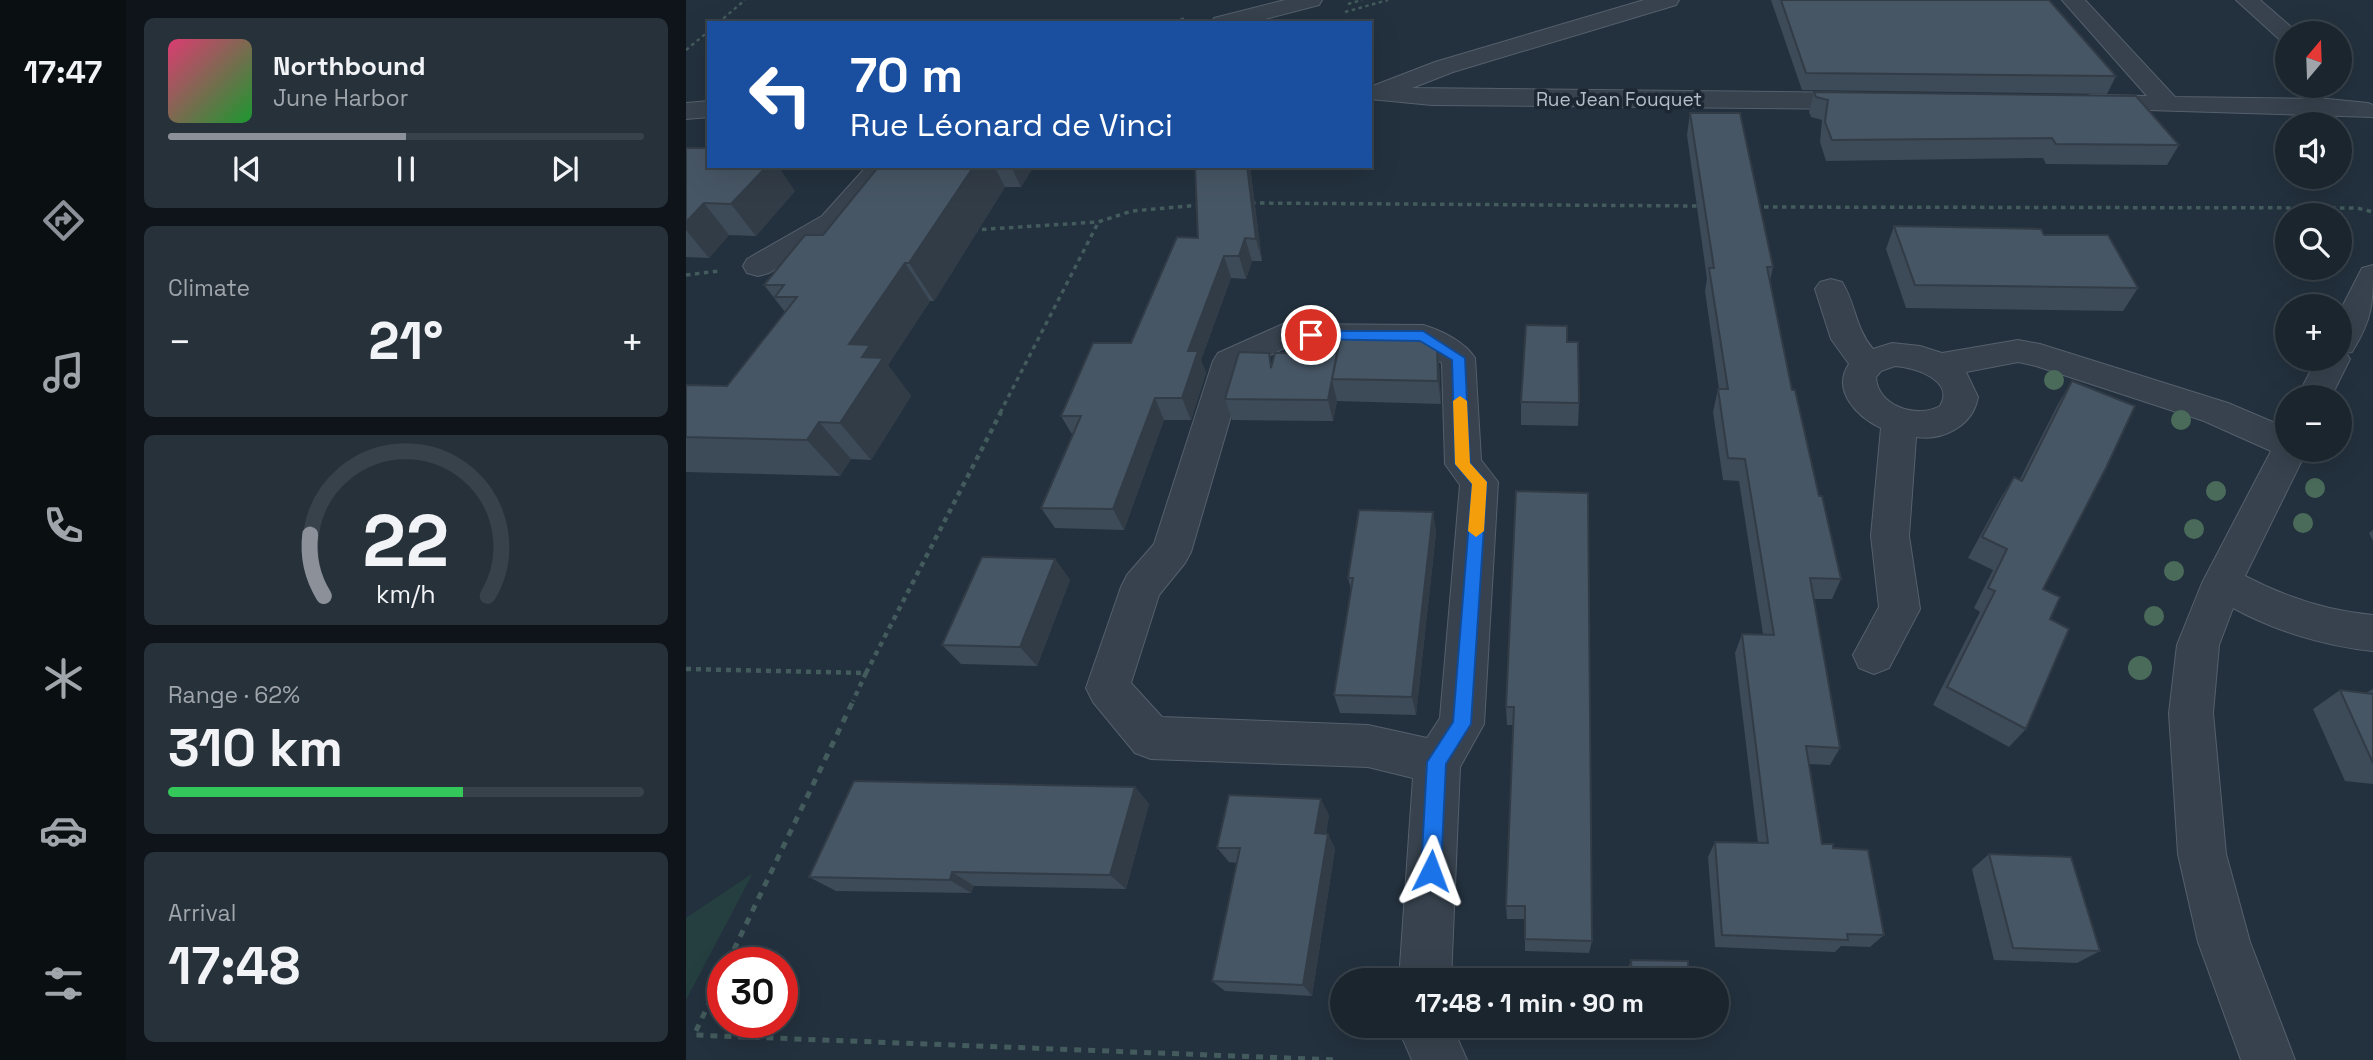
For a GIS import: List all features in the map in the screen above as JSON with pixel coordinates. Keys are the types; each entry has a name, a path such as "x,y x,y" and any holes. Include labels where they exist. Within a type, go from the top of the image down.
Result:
{"street":[{"path":"1230,21 1311,0"},
{"name":"Rue Jean Fouquet","path":"1668,0 1444,67 1376,93 1432,97 1890,101"},
{"path":"2073,0 2168,104"},
{"path":"2247,0 2275,24"},
{"path":"2352,96 2370,116"},
{"path":"2071,103 2328,107 2370,116"},
{"path":"686,111 707,109"},
{"path":"758,266 832,222 879,168"},
{"path":"2352,319 2373,275"},
{"path":"1831,289 1847,339 1867,363"},
{"path":"1426,968 1437,762 1462,724 1479,482 1463,464 1458,358 1423,336 1283,335 1230,361 1171,552 1141,587 1108,688 1151,738 1368,746 1437,762"},
{"path":"1938,365 2018,351 2040,355 2216,412 2275,438"},
{"path":"1892,354 1924,358 1938,365 1959,387 1962,399 1958,410 1949,419 1934,425 1899,422 1869,405 1857,382 1859,372 1867,363 1892,354"},
{"path":"1874,655 1900,609 1890,536 1899,422"},
{"path":"2268,1060 2224,942 2202,854 2191,713 2198,645 2222,583 2283,462"},
{"path":"2222,583 2273,610 2353,631 2373,633"},
{"path":"1430,1038 1440,1060"}],"path":[{"path":"720,21 745,0"},
{"path":"686,50 707,33"},
{"path":"1242,203 1706,206"},
{"path":"970,230 1098,222 1132,211 1206,205"},
{"path":"1747,206 2357,208 2373,212"},
{"path":"735,947 866,673 1098,222"},
{"path":"686,669 866,673"},
{"path":"707,1008 694,1035 707,1036"},
{"path":"771,1038 1339,1060"}],"green space":[{"path":"753,873 714,947 707,947 707,960 686,1000 686,918"}],"building":[{"path":"1781,0 2049,0 2116,76 1806,73"},
{"path":"1814,92 2136,96 2179,145 2056,144 2052,138 1832,140 1825,122 1828,100 1816,97"},
{"path":"1690,113 1740,113 1773,267 1767,267 1792,390 1795,390 1841,579 1810,578 1840,748 1806,746 1822,844 1833,844 1833,848 1868,850 1884,935 1847,934 1848,940 1722,935 1715,842 1768,843 1742,634 1774,635 1745,459 1728,458 1718,389 1728,389 1709,268 1714,268"},
{"path":"686,148 707,148 707,168 765,168 731,204 704,203 686,222"},
{"path":"877,168 973,168 909,263 905,263 849,344 870,345 862,357 883,358 840,423 819,422 807,440 686,437 686,385 727,386 797,297 775,297 784,285 764,285 805,235 823,235"},
{"path":"1195,168 1247,168 1256,239 1245,238 1239,256 1224,256 1188,351 1198,351 1182,398 1155,398 1113,509 1041,508 1081,416 1061,416 1093,343 1131,343 1177,237 1198,238"},
{"path":"1894,226 2041,229 2044,235 2108,235 2138,288 1915,285"},
{"path":"1526,325 1567,326 1567,342 1578,342 1579,403 1521,402"},
{"path":"1341,336 1432,339 1437,342 1438,381 1332,379"},
{"path":"1239,352 1269,353 1271,368 1275,353 1337,353 1328,400 1225,399"},
{"path":"2072,381 2135,406 2043,589 2060,597 2050,619 2069,629 2026,729 1947,687 1995,591 1988,588 2007,549 1982,537 2014,477 2022,481"},
{"path":"1516,491 1588,493 1592,941 1525,939 1525,906 1506,906 1514,707 1506,707"},
{"path":"1359,510 1433,512 1412,697 1334,695 1353,578 1348,578"},
{"path":"982,557 1055,559 1020,647 942,645"},
{"path":"2340,690 2373,694 2373,763"},
{"path":"854,781 1135,787 1110,875 952,872 950,880 809,877"},
{"path":"1229,795 1321,799 1315,833 1328,834 1303,985 1212,981 1240,848 1217,848"},
{"path":"1989,854 2071,857 2100,951 2013,948"},
{"path":"1631,960 1688,961 1688,968 1631,968"}],"slow traffic":[{"path":"1460,401 1463,464 1479,482 1476,531"}],"route":[{"path":"1311,335 1423,336 1458,358 1463,464 1479,482 1462,724 1437,762 1431,871"}]}
